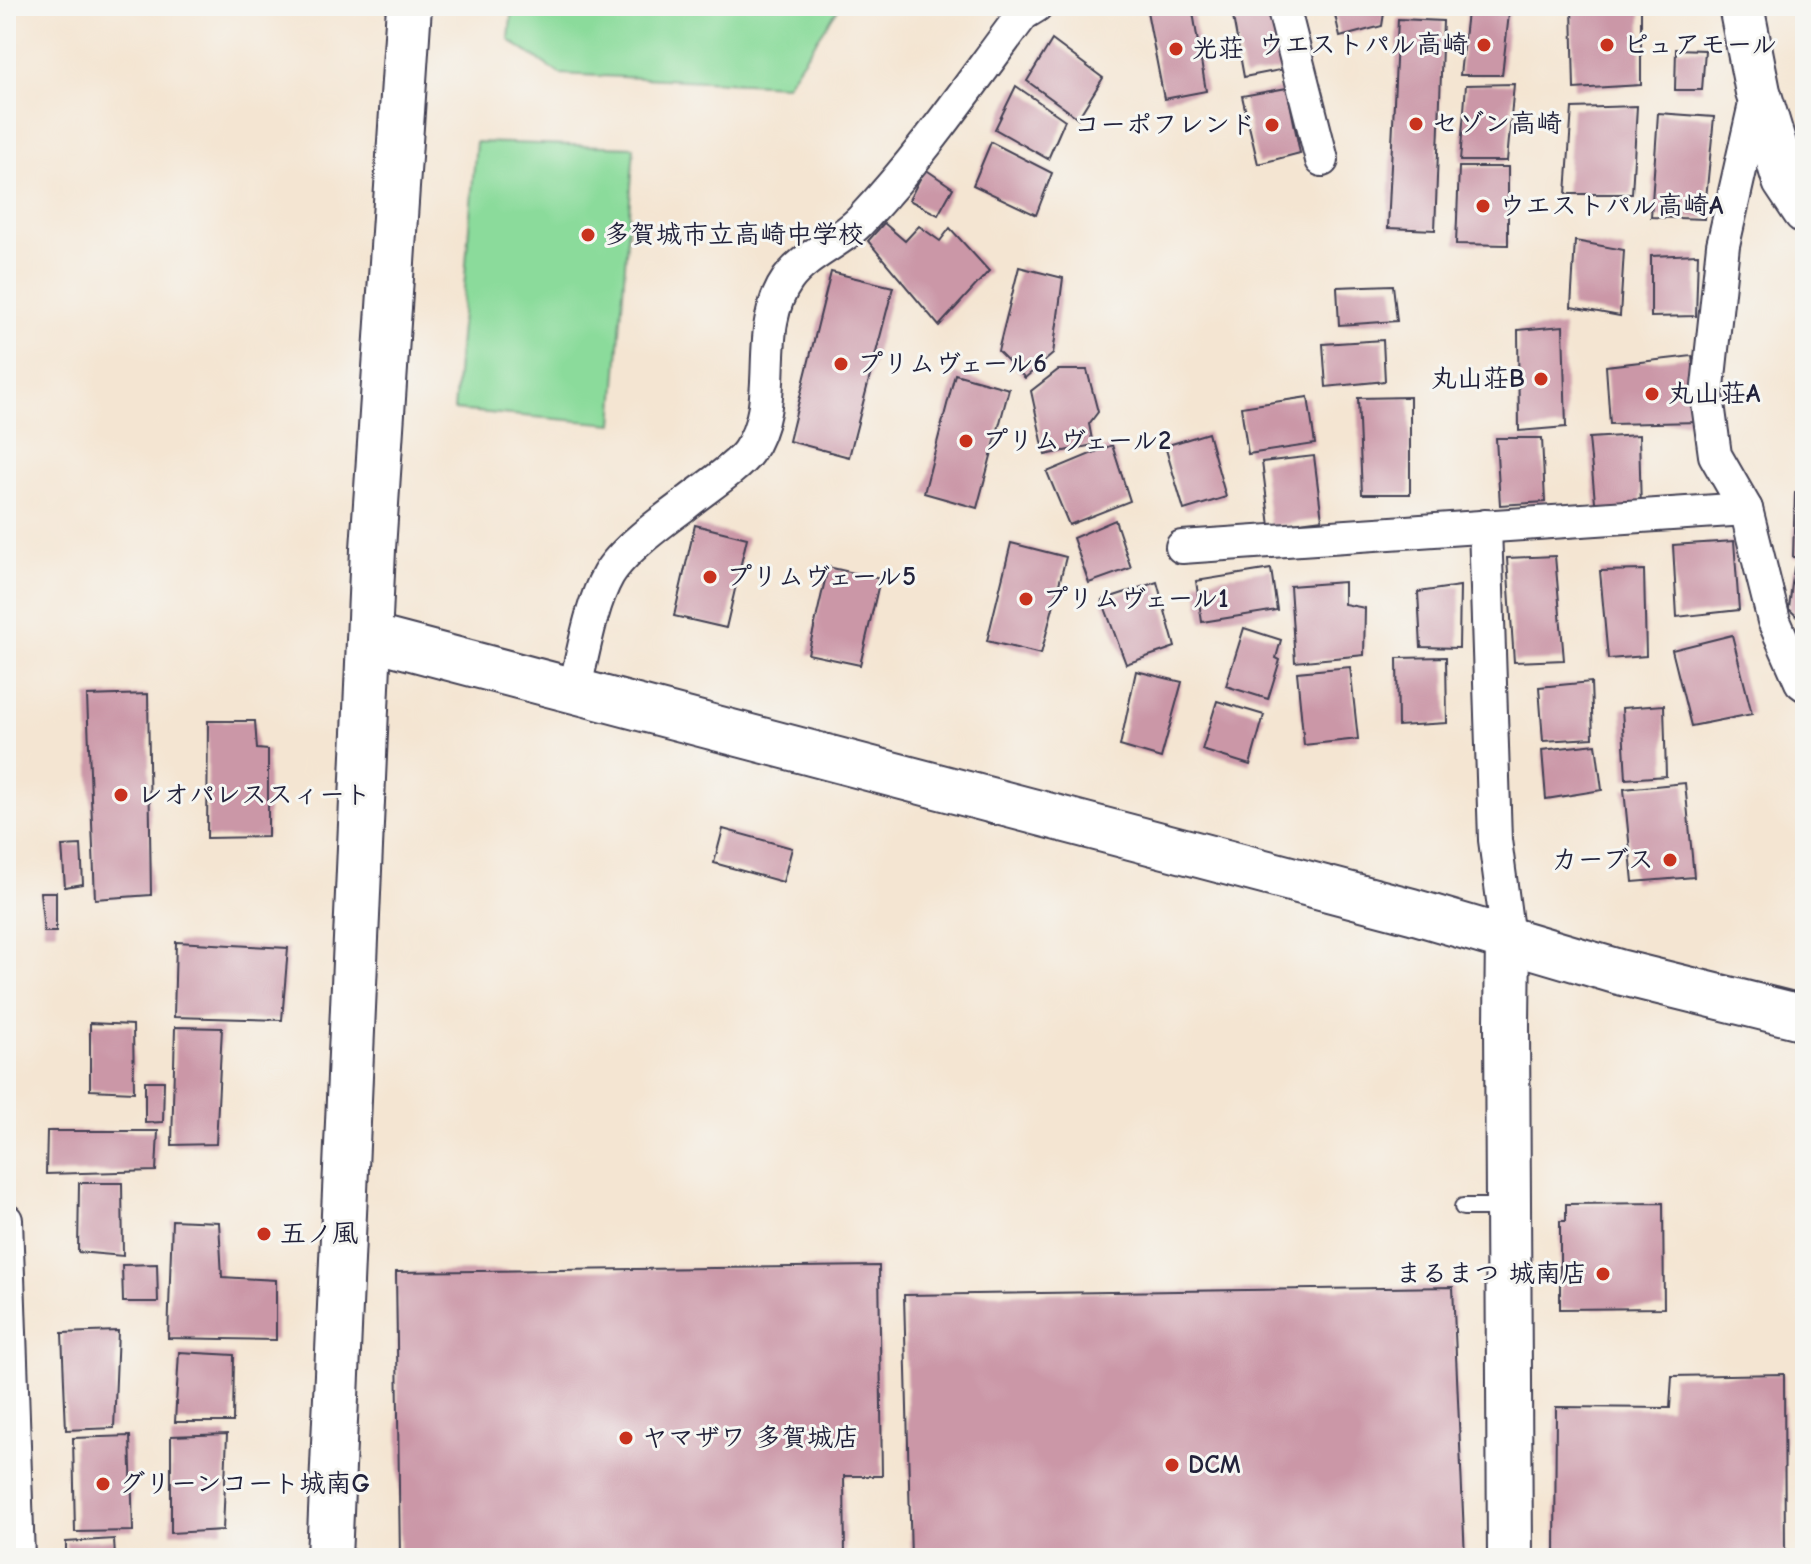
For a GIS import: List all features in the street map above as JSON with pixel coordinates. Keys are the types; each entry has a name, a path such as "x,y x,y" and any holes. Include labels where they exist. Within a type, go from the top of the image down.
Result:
{"street":[{"path":"329,1558 373,549 409,6"},
{"path":"574,691 608,574 645,535 747,454 762,425 769,327 777,299 789,277 813,255 859,223 895,184 1023,14 1036,6"},
{"path":"1283,6 1322,160"},
{"path":"1741,6 1758,92 1785,181 1805,211"},
{"path":"1758,92 1723,245 1707,396 1715,455 1746,509 1774,621 1805,685"},
{"path":"1182,547 1746,509"},
{"path":"1485,526 1495,840 1508,938 1510,1558"},
{"path":"370,637 1508,938 1619,972 1805,1018"},
{"path":"6,1220 18,1558"}],"lane":[{"path":"1463,1207 1508,1207"}],"green space":[{"path":"512,6 840,6 786,85 560,74 509,40"},
{"path":"476,142 634,147 613,424 454,410"}],"building":[{"name":"光荘","path":"1146,6 1192,6 1206,91 1164,99"},
{"name":"光荘","path":"1231,6 1271,6 1285,69 1244,77"},
{"path":"1333,6 1402,6 1384,13 1382,26 1340,37"},
{"name":"ピュアモール","path":"1572,6 1641,6 1641,85 1574,89"},
{"name":"ウエストパル高崎","path":"1467,12 1509,14 1502,75 1460,75"},
{"name":"セゾン高崎","path":"1398,19 1443,21 1435,230 1388,228"},
{"path":"1052,40 1103,78 1078,118 1027,81"},
{"path":"1676,49 1705,50 1702,90 1675,90"},
{"path":"1514,84 1507,161 1460,161 1466,85"},
{"path":"1016,86 1065,120 1048,159 995,129"},
{"name":"コーポフレンド","path":"1287,88 1300,153 1258,164 1242,96"},
{"path":"1637,106 1632,194 1566,194 1572,108"},
{"path":"1658,113 1714,117 1704,219 1651,217"},
{"path":"991,142 1052,173 1036,215 973,185"},
{"name":"ウエストパル高崎A","path":"1459,167 1508,167 1508,245 1456,244"},
{"path":"925,169 953,188 938,215 909,200"},
{"path":"884,223 905,241 919,226 940,241 950,228 989,271 939,326 868,241"},
{"path":"1575,241 1624,250 1620,316 1571,307"},
{"path":"1698,254 1696,316 1651,317 1651,256"},
{"path":"1019,267 1063,278 1053,354 1025,378 998,351"},
{"name":"プリムヴェール6","path":"831,272 893,287 849,457 789,441"},
{"path":"1393,285 1397,321 1339,325 1337,287"},
{"name":"丸山荘B","path":"1563,326 1566,427 1519,431 1518,330"},
{"path":"1383,340 1385,381 1326,387 1323,344"},
{"name":"丸山荘A","path":"1692,356 1699,422 1610,424 1606,366"},
{"path":"1058,370 1087,370 1098,412 1089,424 1093,445 1045,455 1031,391"},
{"name":"プリムヴェール2","path":"955,374 1009,389 977,508 924,493"},
{"path":"1308,397 1315,444 1248,454 1241,407"},
{"path":"1410,397 1410,494 1362,494 1358,398"},
{"path":"1208,433 1226,497 1184,510 1165,446"},
{"path":"1639,435 1641,509 1596,512 1589,438"},
{"path":"1496,438 1542,438 1545,502 1500,505"},
{"path":"1112,445 1130,501 1069,525 1047,472"},
{"path":"1314,456 1322,519 1270,526 1262,462"},
{"path":"1795,493 1805,494 1805,558 1793,557"},
{"path":"1115,520 1131,568 1089,583 1073,538"},
{"name":"プリムヴェール5","path":"695,525 747,538 726,628 674,616"},
{"path":"1734,541 1739,610 1677,617 1673,545"},
{"name":"プリムヴェール1","path":"1011,543 1066,557 1041,654 987,641"},
{"path":"1555,556 1564,660 1514,662 1507,558"},
{"name":"プリムヴェール5","path":"828,567 880,579 860,665 808,654"},
{"path":"1794,567 1805,567 1805,624 1789,609"},
{"path":"1271,569 1277,610 1202,622 1196,581"},
{"path":"1644,570 1646,656 1608,659 1600,571"},
{"path":"1157,582 1175,647 1126,664 1102,600"},
{"path":"1344,582 1344,604 1365,608 1364,655 1295,662 1290,586"},
{"path":"1460,586 1459,648 1421,647 1418,592"},
{"path":"1244,628 1281,640 1276,658 1280,660 1268,699 1226,686"},
{"path":"1732,635 1752,714 1691,726 1672,650"},
{"path":"1446,657 1447,723 1398,726 1397,658"},
{"path":"1350,667 1358,739 1304,745 1297,672"},
{"path":"1136,671 1182,682 1161,758 1120,746"},
{"path":"1591,682 1593,738 1543,741 1539,687"},
{"name":"レオパレススィート","path":"148,694 151,895 95,899 87,696"},
{"path":"1217,701 1264,715 1250,765 1202,750"},
{"path":"1664,705 1666,776 1626,779 1622,708"},
{"path":"208,721 255,721 257,749 268,750 268,837 207,838"},
{"path":"1596,744 1602,790 1546,799 1542,750"},
{"path":"1685,783 1694,877 1633,882 1624,789"},
{"path":"723,829 792,848 783,882 714,863"},
{"path":"81,845 83,884 65,887 62,846"},
{"path":"40,892 56,892 56,932 44,932"},
{"path":"176,942 288,948 282,1020 174,1017"},
{"path":"90,1023 133,1025 134,1092 90,1090"},
{"path":"175,1027 222,1028 216,1144 172,1145"},
{"path":"145,1081 164,1081 163,1122 145,1123"},
{"path":"47,1131 158,1131 156,1171 46,1174"},
{"path":"79,1183 122,1183 123,1256 78,1252"},
{"path":"1663,1203 1664,1308 1560,1309 1560,1221 1566,1221 1566,1204"},
{"path":"172,1220 219,1222 222,1277 276,1280 276,1340 168,1338"},
{"path":"157,1264 158,1302 123,1302 122,1265"},
{"path":"879,1266 882,1476 844,1476 845,1558 400,1558 396,1272"},
{"path":"1453,1287 1465,1558 911,1558 904,1295"},
{"path":"118,1331 114,1428 66,1430 62,1333"},
{"path":"179,1352 234,1355 233,1422 175,1422"},
{"path":"1784,1374 1785,1558 1555,1558 1556,1407 1670,1408 1672,1376"},
{"path":"227,1434 223,1530 171,1533 171,1436"},
{"name":"グリーンコート城南G","path":"130,1436 133,1531 75,1532 73,1438"},
{"path":"114,1539 115,1558 66,1558 66,1542"}],"place":[{"name":"ウエストパル高崎","path":"1484,45"},
{"name":"ピュアモール","path":"1607,45"},
{"name":"光荘","path":"1176,49"},
{"name":"セゾン高崎","path":"1416,124"},
{"name":"コーポフレンド","path":"1272,125"},
{"name":"ウエストパル高崎A","path":"1483,206"},
{"name":"多賀城市立高崎中学校","path":"588,235"},
{"name":"プリムヴェール6","path":"841,364"},
{"name":"丸山荘B","path":"1541,379"},
{"name":"丸山荘A","path":"1652,394"},
{"name":"プリムヴェール2","path":"966,441"},
{"name":"プリムヴェール5","path":"710,577"},
{"name":"プリムヴェール1","path":"1026,599"},
{"name":"レオパレススィート","path":"121,795"},
{"name":"カーブス","path":"1670,860"},
{"name":"五ノ風","path":"264,1234"},
{"name":"まるまつ 城南店","path":"1603,1274"},
{"name":"ヤマザワ 多賀城店","path":"626,1438"},
{"name":"DCM","path":"1172,1465"},
{"name":"グリーンコート城南G","path":"103,1484"}]}
